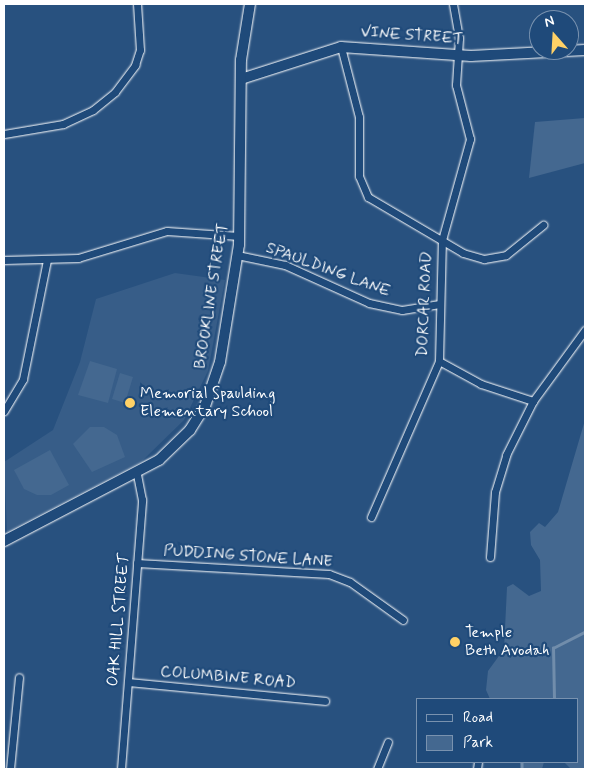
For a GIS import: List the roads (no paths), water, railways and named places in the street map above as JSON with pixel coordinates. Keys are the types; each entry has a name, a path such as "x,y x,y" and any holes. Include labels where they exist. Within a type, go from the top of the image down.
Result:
{"main road":[{"name":"BROOKLINE STREET","path":"4,541 137,474 178,443 205,406 220,362 240,236 241,79 250,4"},
{"name":"VINE STREET","path":"241,79 341,48 456,55 585,50"}],"street":[{"path":"4,134 63,124 93,110 116,92 135,65 140,50 137,4"},
{"name":"DORCAR ROAD","path":"371,517 439,361 442,240 470,149 456,85 454,4"},
{"path":"341,48 359,117 362,186 380,208 463,253 496,258 521,246 543,225"},
{"path":"4,260 47,260 105,252 167,231 240,236"},
{"name":"SPAULDING LANE","path":"237,255 285,265 377,305 402,310 440,304"},
{"path":"4,411 23,379 47,260"},
{"path":"490,556 495,492 506,455 533,401 585,330"},
{"path":"439,361 481,384 533,401"},
{"name":"OAK HILL STREET","path":"121,769 142,500 137,474"},
{"name":"PUDDING STONE LANE","path":"137,564 329,574 350,582 404,620"},
{"path":"10,769 19,677"},
{"name":"COLUMBINE ROAD","path":"129,682 325,701"},
{"path":"377,769 388,742"}],"waterway":[{"path":"554,698 553,648 585,632"},
{"path":"522,763 522,769"}],"place":[{"name":"Memorial Spaulding Elementary School","path":"130,403"},
{"name":"Temple Beth Avodah","path":"455,642"}]}
